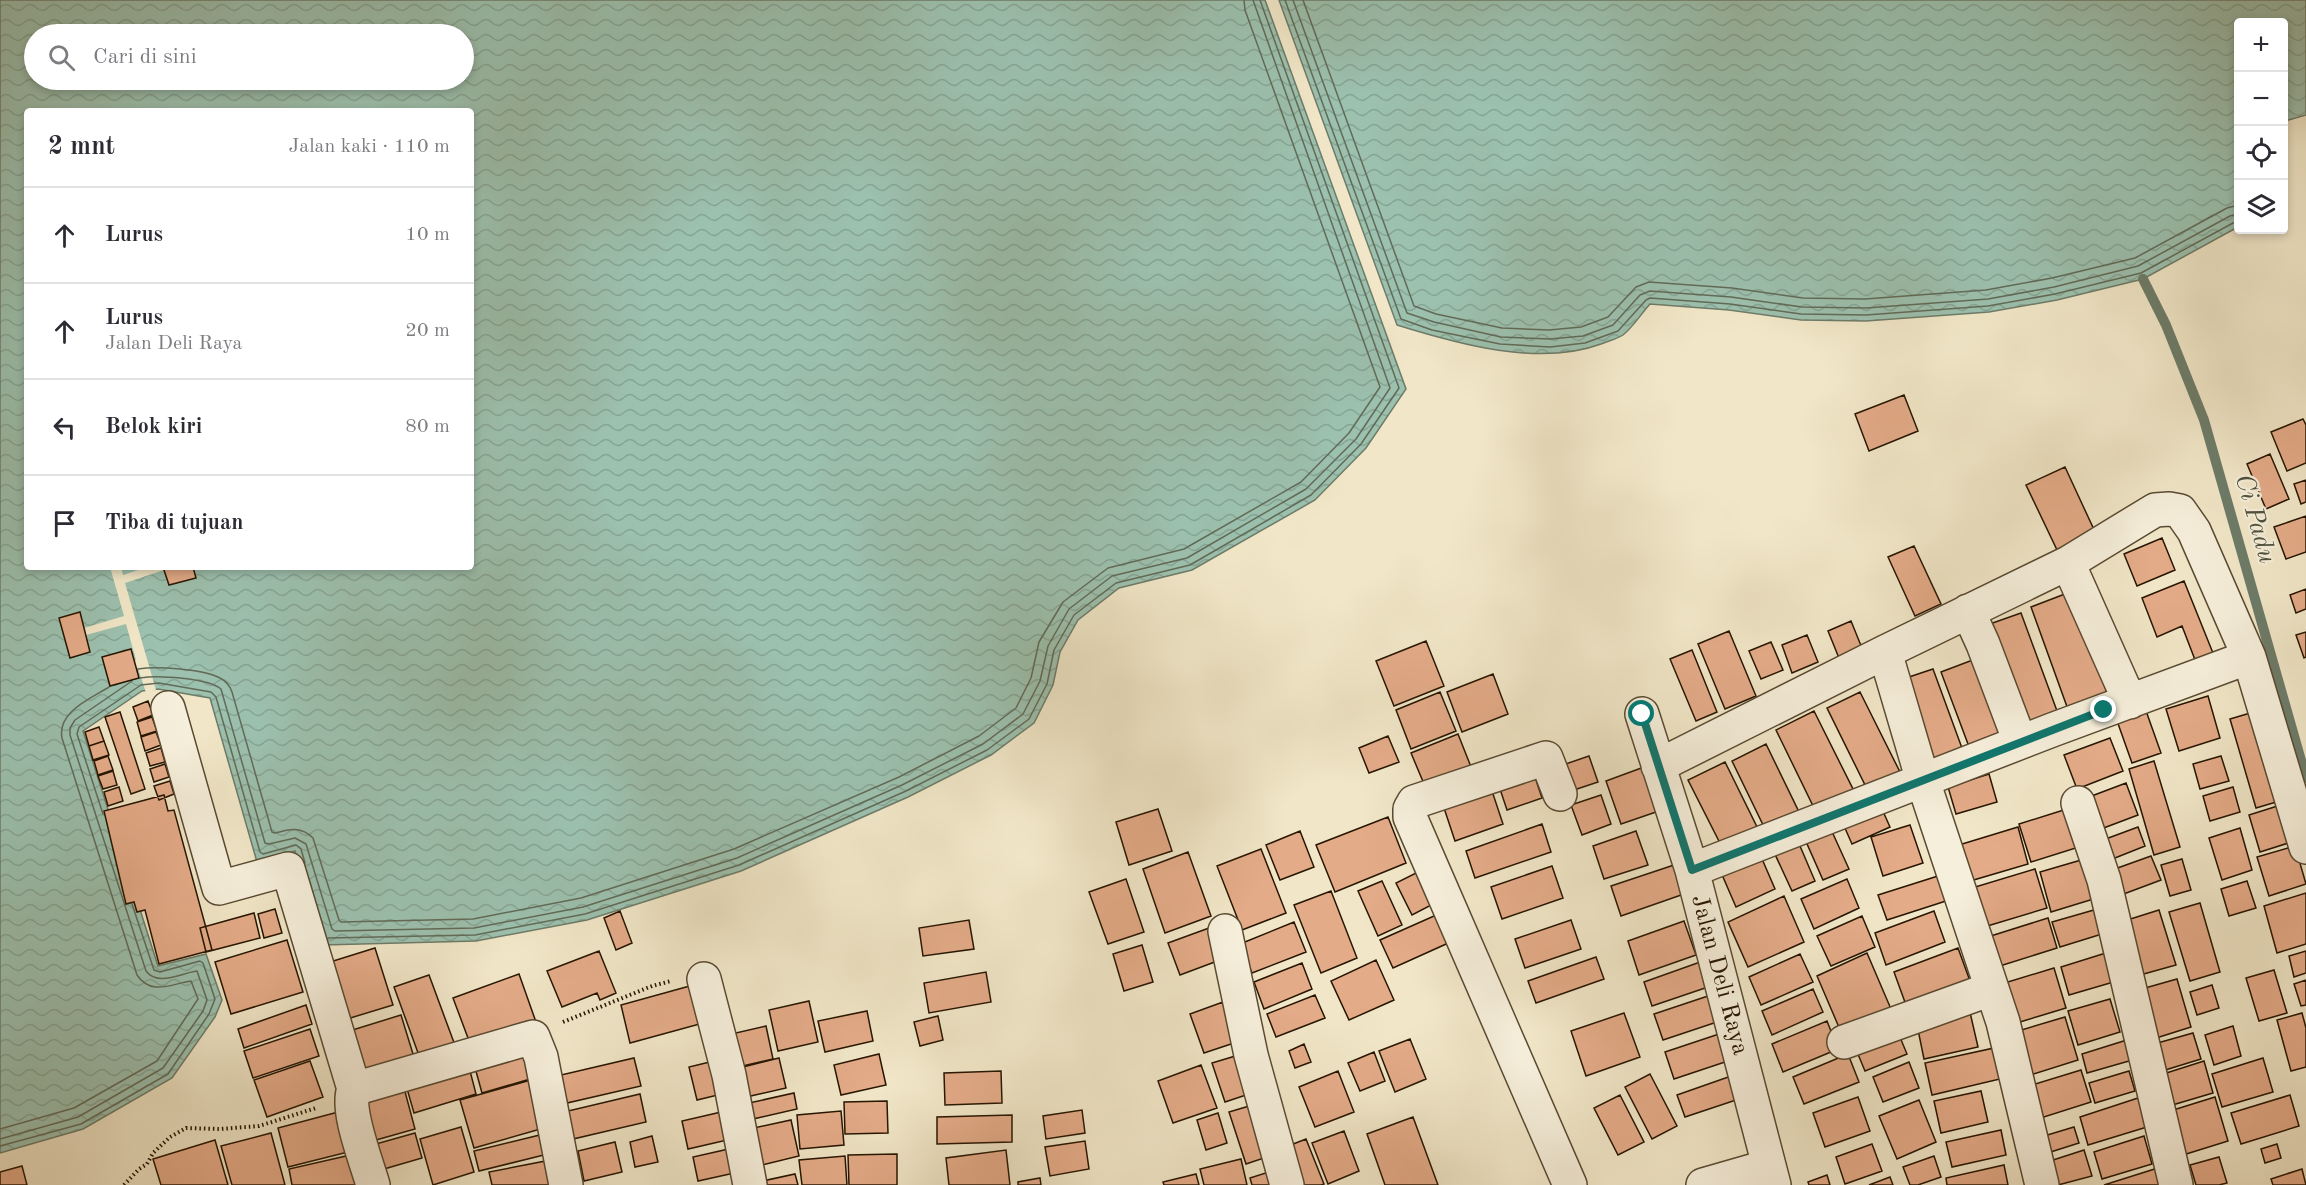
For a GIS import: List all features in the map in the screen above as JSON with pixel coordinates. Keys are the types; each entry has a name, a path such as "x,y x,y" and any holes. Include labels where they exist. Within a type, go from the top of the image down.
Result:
{"street":[{"path":"1658,766 1885,651 2068,563 2155,510 2169,509 2180,511 2194,531 2249,657 2306,847"},
{"path":"2068,563 2130,702"},
{"path":"1968,611 2020,742"},
{"path":"1885,651 1923,781 1990,989 2003,1022 2042,1185"},
{"path":"1692,870 2020,742 2249,657"},
{"path":"168,708 219,888 275,873 354,1089 351,1096 352,1112 373,1185"},
{"name":"Jalan Deli Raya","path":"1642,714 1692,870 1771,1175"},
{"path":"1560,794 1546,758 1414,802 1410,809 1410,817 1570,1185"},
{"path":"2078,803 2104,880 2176,1185"},
{"path":"1225,931 1251,1054 1287,1185"},
{"path":"704,979 729,1075 750,1185"},
{"path":"1844,1042 1990,989"},
{"path":"354,1089 533,1037 541,1057 566,1185"},
{"path":"1703,1185 1771,1175"}],"path":[{"path":"533,1037 578,1014 652,986 689,976 704,979"},
{"path":"124,1185 138,1169 147,1164 153,1153 170,1137 186,1128 220,1129 259,1126 323,1105"}],"water":[{"path":"0,0 1265,0 1406,389 1366,448 1315,500 1192,570 1119,588 1078,620 1060,652 1053,685 1034,723 991,755 908,797 741,871 587,920 476,941 323,945 295,851 257,862 210,698 158,689 142,691 83,731 158,966 206,954 222,1000 215,1017 172,1078 83,1129 0,1153"},
{"path":"1279,0 2306,0 2306,115 2288,120 2288,18 2234,18 2234,229 2143,279 2057,300 1989,312 1866,321 1801,320 1729,310 1650,304 1623,335 1615,339 1577,351 1552,353 1499,350 1446,339 1397,325"}],"pier":[{"path":"111,570 122,570 123,575 138,570 164,570 125,583 156,690 146,693 138,668 136,668 126,624 86,635 84,628 124,616"}],"building":[{"path":"1904,395 1918,431 1869,451 1855,414"},
{"path":"2303,419 2306,425 2306,463 2287,471 2271,432"},
{"path":"2270,454 2289,499 2266,509 2247,464"},
{"path":"2065,467 2096,534 2058,552 2026,485"},
{"path":"2306,480 2306,502 2301,504 2294,484"},
{"path":"2306,516 2306,552 2286,559 2274,527"},
{"path":"2162,538 2175,570 2137,586 2124,554"},
{"path":"1914,546 1941,604 1915,616 1888,557"},
{"path":"164,570 194,570 196,578 169,585"},
{"path":"2184,581 2215,658 2197,665 2182,626 2157,637 2142,598"},
{"path":"2306,589 2306,609 2296,613 2290,595"},
{"path":"2070,592 2110,701 2070,715 2031,607"},
{"path":"80,612 90,652 70,658 59,618"},
{"path":"2021,613 2060,719 2026,732 1987,625"},
{"path":"1851,621 1864,653 1841,663 1828,631"},
{"path":"1729,631 1756,696 1725,709 1698,644"},
{"path":"2306,632 2306,657 2304,658 2296,635"},
{"path":"1807,635 1818,662 1792,673 1782,645"},
{"path":"1426,641 1444,686 1394,706 1376,661"},
{"path":"1771,642 1783,670 1761,679 1749,651"},
{"path":"131,649 139,678 110,686 102,657"},
{"path":"1692,650 1717,712 1696,721 1670,659"},
{"path":"1978,658 2008,738 1971,752 1941,672"},
{"path":"1933,669 1966,759 1927,773 1894,682"},
{"path":"1493,674 1508,714 1462,732 1447,692"},
{"path":"1440,692 1456,731 1411,749 1396,710"},
{"path":"1860,692 1900,772 1867,789 1827,708"},
{"path":"2208,696 2220,738 2179,751 2166,709"},
{"path":"148,701 153,715 138,721 133,707"},
{"path":"2145,708 2161,753 2132,763 2116,718"},
{"path":"1814,711 1855,793 1816,812 1776,730"},
{"path":"2257,711 2283,800 2256,808 2230,719"},
{"path":"120,712 145,789 131,794 105,717"},
{"path":"152,717 157,731 141,736 137,722"},
{"path":"99,727 104,741 89,746 85,732"},
{"path":"156,732 161,745 145,751 141,737"},
{"path":"1458,734 1473,772 1427,791 1411,753"},
{"path":"1388,736 1399,762 1369,773 1359,748"},
{"path":"2110,738 2123,771 2077,789 2064,755"},
{"path":"104,741 109,755 93,760 89,746"},
{"path":"1766,744 1800,814 1766,831 1732,761"},
{"path":"161,748 165,762 150,766 146,753"},
{"path":"108,756 113,770 98,775 94,761"},
{"path":"1589,756 1598,782 1565,793 1557,767"},
{"path":"2221,756 2229,781 2200,789 2193,764"},
{"path":"2154,761 2180,847 2154,855 2129,769"},
{"path":"1725,762 1760,833 1724,851 1688,780"},
{"path":"165,764 169,777 154,782 150,769"},
{"path":"1644,767 1659,811 1621,824 1606,781"},
{"path":"113,771 117,785 103,789 98,776"},
{"path":"1534,774 1542,798 1507,810 1499,786"},
{"path":"1989,774 1997,802 1956,814 1948,787"},
{"path":"170,781 174,794 159,800 154,786"},
{"path":"1489,782 1503,824 1455,841 1441,799"},
{"path":"2126,783 2138,815 2101,829 2089,797"},
{"path":"119,787 123,801 108,806 104,792"},
{"path":"2233,787 2240,812 2210,821 2203,796"},
{"path":"164,795 168,811 174,810 212,950 159,964 145,910 137,912 134,902 126,904 104,811"},
{"path":"1601,795 1611,824 1582,835 1571,805"},
{"path":"2287,803 2298,840 2260,852 2249,815"},
{"path":"2070,808 2082,846 2031,862 2019,824"},
{"path":"1158,809 1172,851 1129,865 1116,822"},
{"path":"1882,809 1890,827 1852,844 1844,826"},
{"path":"1388,817 1406,863 1335,892 1316,845"},
{"path":"1542,824 1551,852 1475,878 1466,851"},
{"path":"1829,825 1849,869 1823,880 1804,837"},
{"path":"1910,825 1923,863 1883,876 1871,837"},
{"path":"2018,827 2028,864 1960,884 1949,848"},
{"path":"2138,827 2145,846 2110,860 2103,840"},
{"path":"2240,828 2252,870 2222,880 2209,838"},
{"path":"1300,831 1314,867 1280,880 1266,845"},
{"path":"1636,831 1648,865 1604,879 1593,846"},
{"path":"1797,839 1815,881 1792,891 1773,850"},
{"path":"2295,846 2306,884 2269,896 2257,857"},
{"path":"1261,849 1286,913 1242,930 1217,866"},
{"path":"1188,852 1211,916 1165,933 1143,869"},
{"path":"1759,852 1775,889 1736,907 1720,870"},
{"path":"2151,856 2161,880 2121,895 2112,870"},
{"path":"2088,858 2100,897 2051,912 2040,872"},
{"path":"2182,859 2191,890 2170,896 2161,865"},
{"path":"1674,865 1684,894 1621,916 1611,886"},
{"path":"1552,866 1563,898 1502,919 1491,887"},
{"path":"1426,868 1441,900 1412,915 1396,883"},
{"path":"2035,869 2047,908 1974,930 1962,891"},
{"path":"1938,876 1946,901 1887,920 1878,895"},
{"path":"1126,879 1144,932 1108,944 1089,892"},
{"path":"1847,879 1859,908 1814,929 1801,899"},
{"path":"1382,881 1402,925 1378,936 1358,891"},
{"path":"2247,881 2256,908 2229,916 2221,889"},
{"path":"1331,891 1357,958 1321,973 1294,905"},
{"path":"2306,893 2306,944 2277,953 2264,906"},
{"path":"1784,896 1804,942 1748,967 1728,922"},
{"path":"2200,903 2220,972 2190,981 2169,912"},
{"path":"275,909 282,933 264,938 258,914"},
{"path":"2094,910 2102,934 2060,947 2052,922"},
{"path":"2159,910 2176,965 2140,975 2124,921"},
{"path":"620,911 632,943 616,950 604,918"},
{"path":"1934,911 1945,942 1886,965 1875,933"},
{"path":"1443,912 1455,940 1393,968 1380,940"},
{"path":"254,913 260,938 206,952 200,928"},
{"path":"1862,916 1875,947 1831,966 1817,936"},
{"path":"2048,918 2057,948 1987,970 1978,940"},
{"path":"969,920 974,949 923,956 919,928"},
{"path":"1571,920 1581,949 1525,968 1515,939"},
{"path":"1684,921 1696,955 1639,975 1628,941"},
{"path":"1294,922 1306,952 1252,973 1240,944"},
{"path":"1209,928 1220,960 1180,975 1168,943"},
{"path":"287,940 303,992 231,1014 215,962"},
{"path":"1142,945 1153,982 1124,991 1113,954"},
{"path":"375,948 393,1005 347,1019 330,962"},
{"path":"1958,948 1970,981 1906,1005 1894,972"},
{"path":"599,951 616,993 600,1000 597,993 562,1007 547,971"},
{"path":"2306,951 2306,973 2294,977 2289,956"},
{"path":"2109,952 2117,981 2069,995 2061,967"},
{"path":"1867,953 1891,1009 1841,1032 1817,976"},
{"path":"1800,954 1813,982 1761,1005 1749,977"},
{"path":"1596,957 1604,979 1536,1003 1528,981"},
{"path":"1376,960 1394,1000 1349,1020 1331,981"},
{"path":"1703,961 1711,986 1652,1006 1644,982"},
{"path":"1302,963 1312,989 1264,1009 1254,982"},
{"path":"2054,968 2066,1008 2010,1025 1998,985"},
{"path":"2274,970 2287,1013 2259,1021 2246,978"},
{"path":"986,972 991,1002 929,1013 924,983"},
{"path":"519,974 536,1022 471,1046 453,998"},
{"path":"429,975 456,1048 421,1061 394,987"},
{"path":"2177,979 2191,1027 2153,1039 2138,990"},
{"path":"2306,980 2306,1005 2301,1006 2294,984"},
{"path":"697,984 707,1022 630,1043 621,1005"},
{"path":"2212,985 2219,1008 2197,1015 2190,992"},
{"path":"1813,989 1823,1012 1772,1035 1762,1011"},
{"path":"1315,995 1325,1018 1276,1037 1267,1014"},
{"path":"1708,996 1717,1022 1663,1040 1654,1014"},
{"path":"2110,999 2120,1032 2078,1045 2068,1011"},
{"path":"809,1001 818,1042 778,1051 769,1010"},
{"path":"1223,1002 1237,1042 1204,1053 1190,1014"},
{"path":"306,1005 312,1024 244,1048 238,1029"},
{"path":"1969,1008 1978,1047 1924,1059 1916,1020"},
{"path":"867,1011 873,1041 825,1052 818,1021"},
{"path":"1624,1013 1640,1057 1586,1076 1571,1031"},
{"path":"2302,1013 2306,1028 2306,1067 2291,1071 2277,1020"},
{"path":"401,1015 417,1067 362,1084 346,1032"},
{"path":"938,1016 943,1040 920,1046 914,1022"},
{"path":"2065,1017 2078,1060 2021,1078 2008,1034"},
{"path":"1827,1021 1838,1049 1783,1072 1772,1044"},
{"path":"766,1026 773,1059 734,1068 727,1035"},
{"path":"2233,1026 2241,1056 2214,1065 2205,1035"},
{"path":"310,1029 319,1056 253,1078 244,1051"},
{"path":"1897,1030 1907,1054 1865,1071 1855,1047"},
{"path":"1722,1033 1731,1060 1674,1079 1665,1052"},
{"path":"2193,1033 2201,1059 2162,1071 2154,1044"},
{"path":"1410,1039 1426,1079 1395,1092 1379,1051"},
{"path":"2130,1039 2136,1059 2087,1073 2082,1054"},
{"path":"1304,1044 1311,1062 1295,1068 1289,1051"},
{"path":"529,1048 537,1077 482,1093 474,1064"},
{"path":"1994,1048 2000,1079 1932,1095 1925,1063"},
{"path":"1374,1052 1385,1081 1360,1091 1348,1063"},
{"path":"879,1054 886,1085 841,1095 834,1065"},
{"path":"1242,1054 1255,1092 1225,1102 1212,1063"},
{"path":"1848,1054 1859,1082 1804,1104 1793,1077"},
{"path":"634,1058 641,1086 567,1103 561,1075"},
{"path":"779,1058 786,1088 746,1097 739,1068"},
{"path":"2263,1058 2273,1092 2222,1107 2212,1074"},
{"path":"310,1061 323,1097 267,1117 254,1080"},
{"path":"714,1061 722,1094 697,1100 689,1067"},
{"path":"2204,1061 2213,1093 2169,1106 2160,1075"},
{"path":"1909,1062 1919,1088 1883,1102 1873,1077"},
{"path":"1201,1065 1217,1108 1173,1123 1158,1081"},
{"path":"469,1067 476,1094 414,1113 406,1085"},
{"path":"2081,1070 2091,1102 2031,1121 2022,1088"},
{"path":"1001,1071 1002,1103 945,1105 944,1073"},
{"path":"1338,1071 1354,1112 1315,1127 1299,1087"},
{"path":"2129,1071 2135,1091 2095,1103 2089,1083"},
{"path":"1650,1074 1677,1126 1652,1139 1625,1087"},
{"path":"1734,1075 1742,1098 1685,1117 1677,1095"},
{"path":"538,1078 551,1126 474,1148 460,1100"},
{"path":"404,1088 415,1129 376,1140 365,1098"},
{"path":"1981,1091 1988,1122 1941,1133 1934,1101"},
{"path":"794,1093 797,1109 753,1119 749,1103"},
{"path":"640,1094 646,1122 573,1139 568,1111"},
{"path":"1620,1095 1644,1142 1618,1155 1594,1108"},
{"path":"2290,1095 2299,1126 2241,1144 2231,1113"},
{"path":"1858,1097 1870,1131 1825,1147 1813,1113"},
{"path":"2215,1097 2228,1141 2183,1155 2170,1111"},
{"path":"2138,1098 2147,1127 2088,1145 2080,1117"},
{"path":"1919,1100 1936,1142 1897,1159 1879,1116"},
{"path":"887,1101 888,1133 845,1134 844,1102"},
{"path":"1256,1104 1273,1155 1246,1164 1229,1112"},
{"path":"730,1110 736,1138 688,1149 682,1121"},
{"path":"1082,1110 1085,1133 1046,1139 1043,1116"},
{"path":"342,1111 352,1151 288,1167 278,1128"},
{"path":"841,1111 844,1145 800,1149 797,1115"},
{"path":"1218,1113 1227,1143 1206,1150 1197,1120"},
{"path":"1012,1115 1012,1142 937,1144 937,1117"},
{"path":"1413,1117 1438,1185 1385,1185 1367,1134"},
{"path":"791,1120 799,1156 758,1166 749,1129"},
{"path":"461,1127 474,1172 433,1185 420,1139"},
{"path":"2074,1127 2079,1143 2038,1156 2034,1139"},
{"path":"2001,1130 2006,1155 1952,1167 1946,1142"},
{"path":"1344,1131 1359,1171 1328,1184 1312,1143"},
{"path":"271,1133 285,1185 232,1185 221,1146"},
{"path":"415,1133 422,1158 384,1169 376,1144"},
{"path":"544,1134 548,1154 479,1171 474,1151"},
{"path":"652,1136 658,1162 635,1167 630,1142"},
{"path":"2144,1136 2152,1164 2102,1179 2094,1152"},
{"path":"1306,1139 1324,1184 1297,1185 1283,1148"},
{"path":"215,1140 228,1185 161,1185 153,1159"},
{"path":"1085,1141 1089,1169 1050,1176 1045,1147"},
{"path":"615,1142 622,1172 584,1181 578,1151"},
{"path":"1872,1144 1882,1171 1845,1184 1836,1157"},
{"path":"2277,1144 2281,1158 2265,1163 2261,1149"},
{"path":"742,1146 748,1170 698,1181 693,1157"},
{"path":"1006,1150 1010,1185 949,1185 946,1158"},
{"path":"2084,1150 2092,1176 2058,1185 2050,1161"},
{"path":"355,1154 363,1185 292,1185 289,1169"},
{"path":"897,1154 897,1185 849,1185 848,1155"},
{"path":"845,1156 847,1185 802,1185 799,1160"},
{"path":"1934,1156 1941,1177 1918,1185 1910,1185 1903,1167"},
{"path":"2219,1157 2227,1183 2196,1185 2190,1165"},
{"path":"556,1159 561,1185 492,1185 489,1172"},
{"path":"1241,1159 1247,1185 1204,1185 1200,1169"},
{"path":"2004,1165 2008,1185 1947,1185 1946,1178"},
{"path":"22,1166 27,1185 0,1185 0,1172"},
{"path":"2161,1167 2166,1185 2104,1185"},
{"path":"2302,1169 2306,1185 2273,1185 2271,1179"},
{"path":"1272,1171 1276,1185 1252,1185 1250,1178"},
{"path":"795,1174 798,1185 759,1185 758,1182"},
{"path":"1196,1174 1199,1185 1164,1185 1163,1182"},
{"path":"1827,1175 1830,1185 1809,1185 1808,1182"},
{"path":"1890,1177 1893,1185 1869,1185"},
{"path":"1040,1178 1041,1185 1018,1185 1018,1182"}],"waterway":[{"name":"Ci Padu","path":"2143,279 2166,325 2204,420 2306,778"}],"route":[{"path":"1642,714 1692,870 2104,710"}]}
